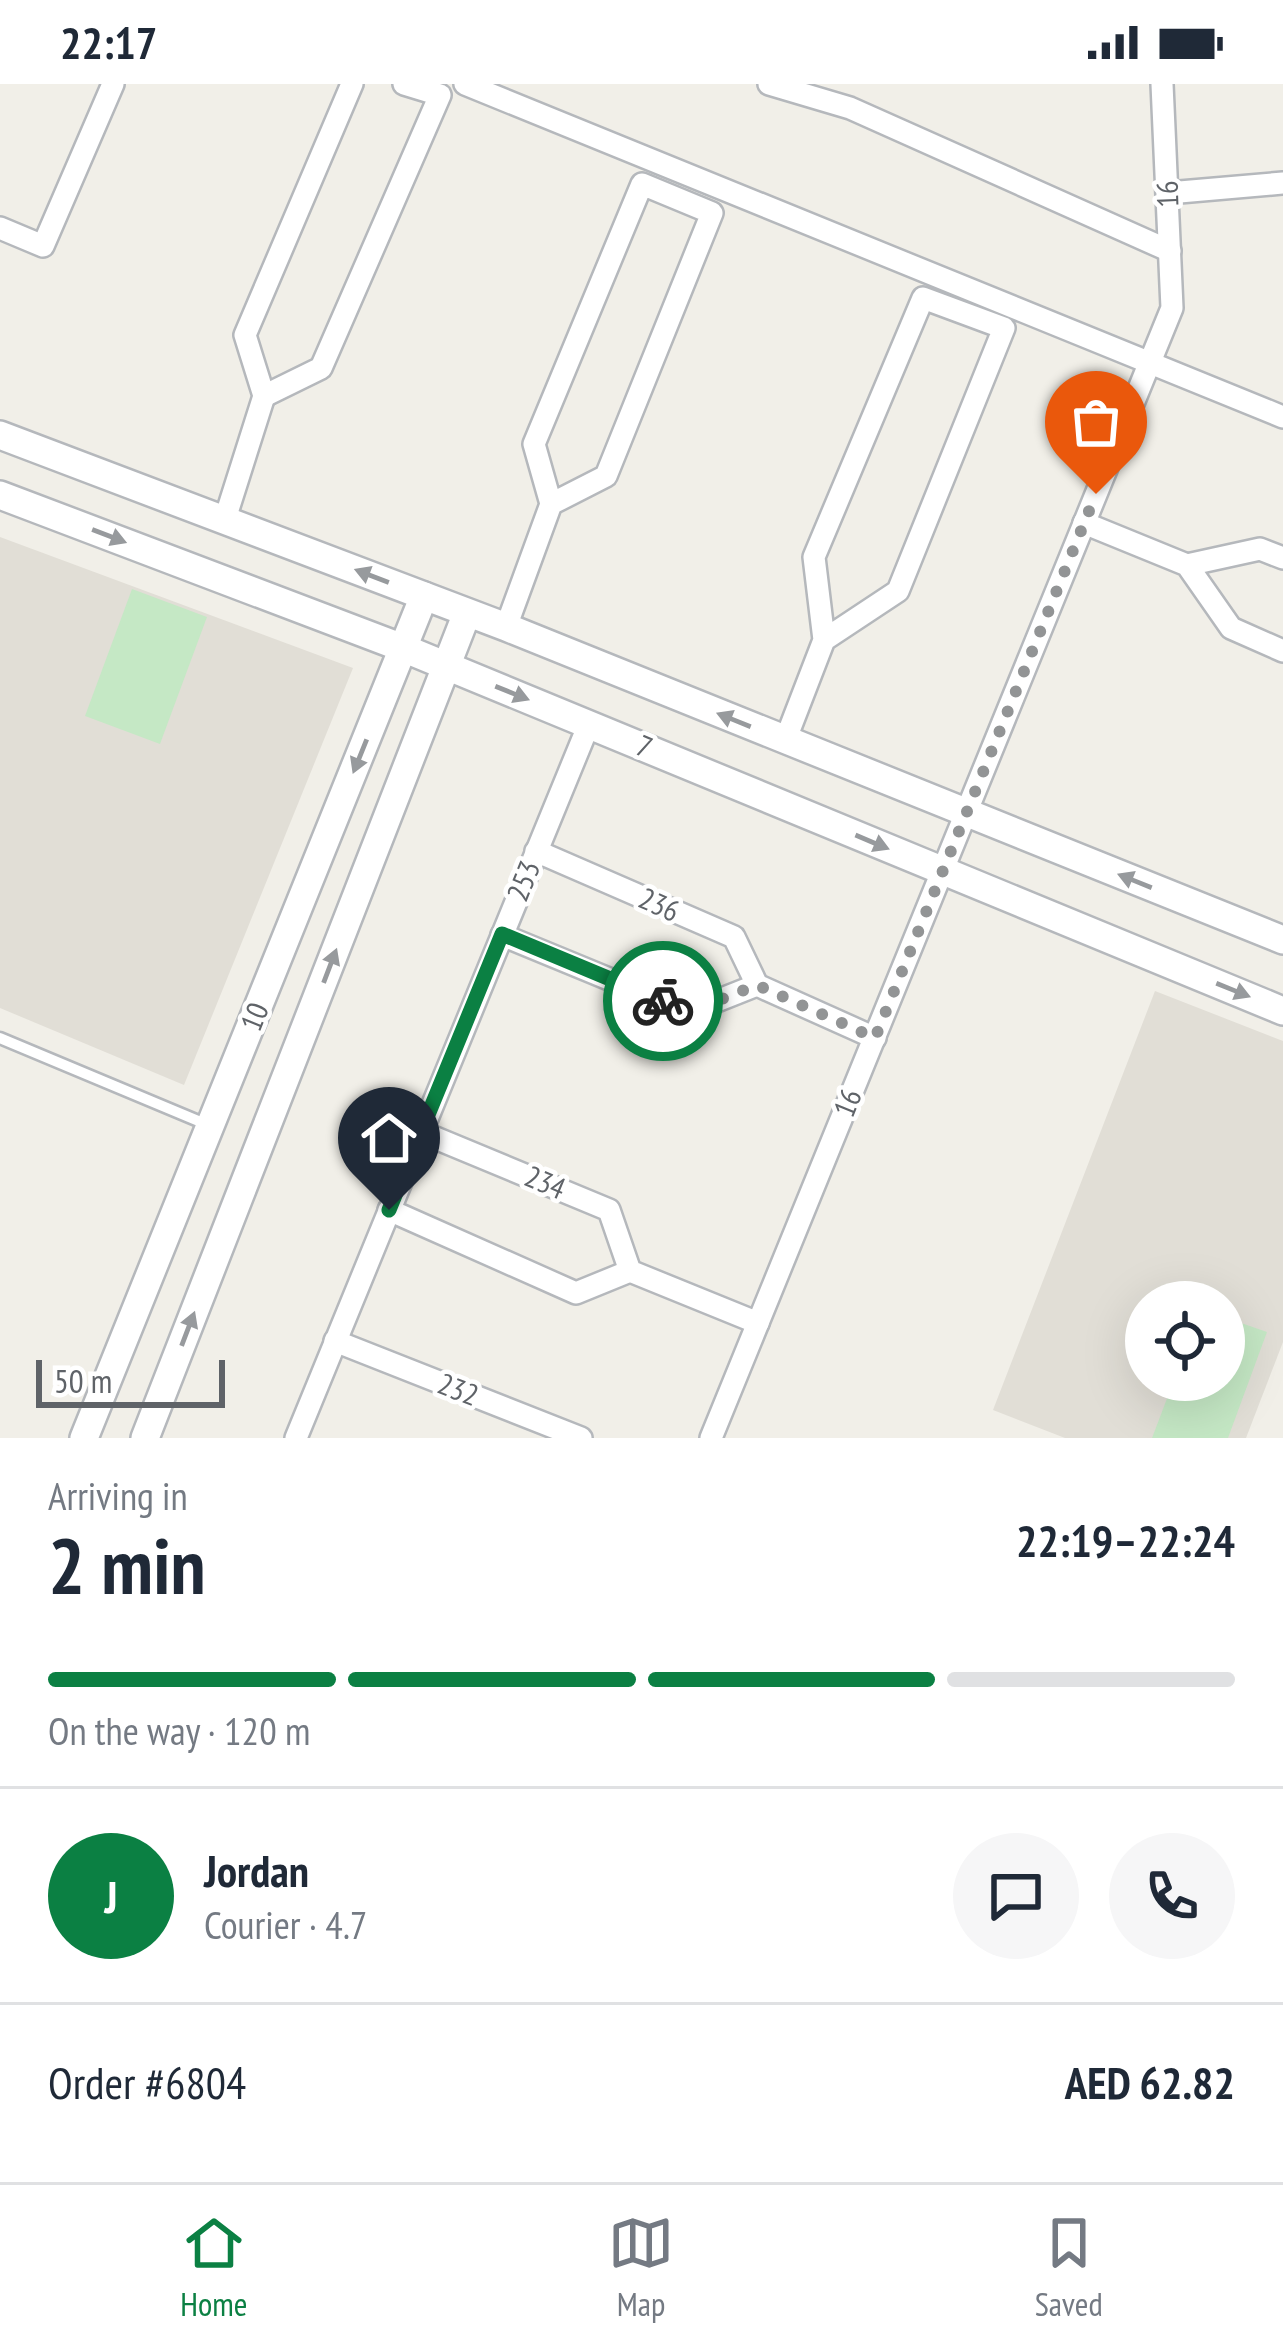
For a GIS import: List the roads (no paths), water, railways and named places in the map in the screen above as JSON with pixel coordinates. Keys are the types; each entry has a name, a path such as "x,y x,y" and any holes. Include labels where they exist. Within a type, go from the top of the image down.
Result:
{"street":[{"path":"1,232 44,246 113,84"},
{"path":"225,519 265,396 245,335 352,84"},
{"path":"265,396 322,368 440,95 404,84"},
{"path":"465,84 1283,417"},
{"path":"770,84 850,109 1170,251"},
{"path":"847,84 850,109"},
{"name":"16","path":"711,1438 1172,308 1162,84"},
{"path":"1168,193 1282,182"},
{"path":"506,627 551,504 534,444 642,184 712,213 606,476 551,504"},
{"path":"785,741 824,640 814,557 923,298 1004,328 898,591 824,640"},
{"name":"7","path":"0,435 506,627 1283,940"},
{"name":"7","path":"0,495 404,648 1283,1011"},
{"path":"1084,524 1187,565 1231,628 1283,651"},
{"path":"1187,565 1260,549 1283,558"},
{"name":"10","path":"85,1438 424,596"},
{"name":"10","path":"146,1438 467,614"},
{"name":"253","path":"296,1438 589,724"},
{"name":"236","path":"536,851 734,937 757,985"},
{"path":"502,934 689,1012 757,985 875,1038"},
{"name":"234","path":"421,1132 609,1210 630,1270"},
{"path":"389,1210 575,1293 630,1270 758,1323"},
{"name":"232","path":"335,1341 581,1438"}],"lane":[{"path":"0,1038 211,1126"}]}
